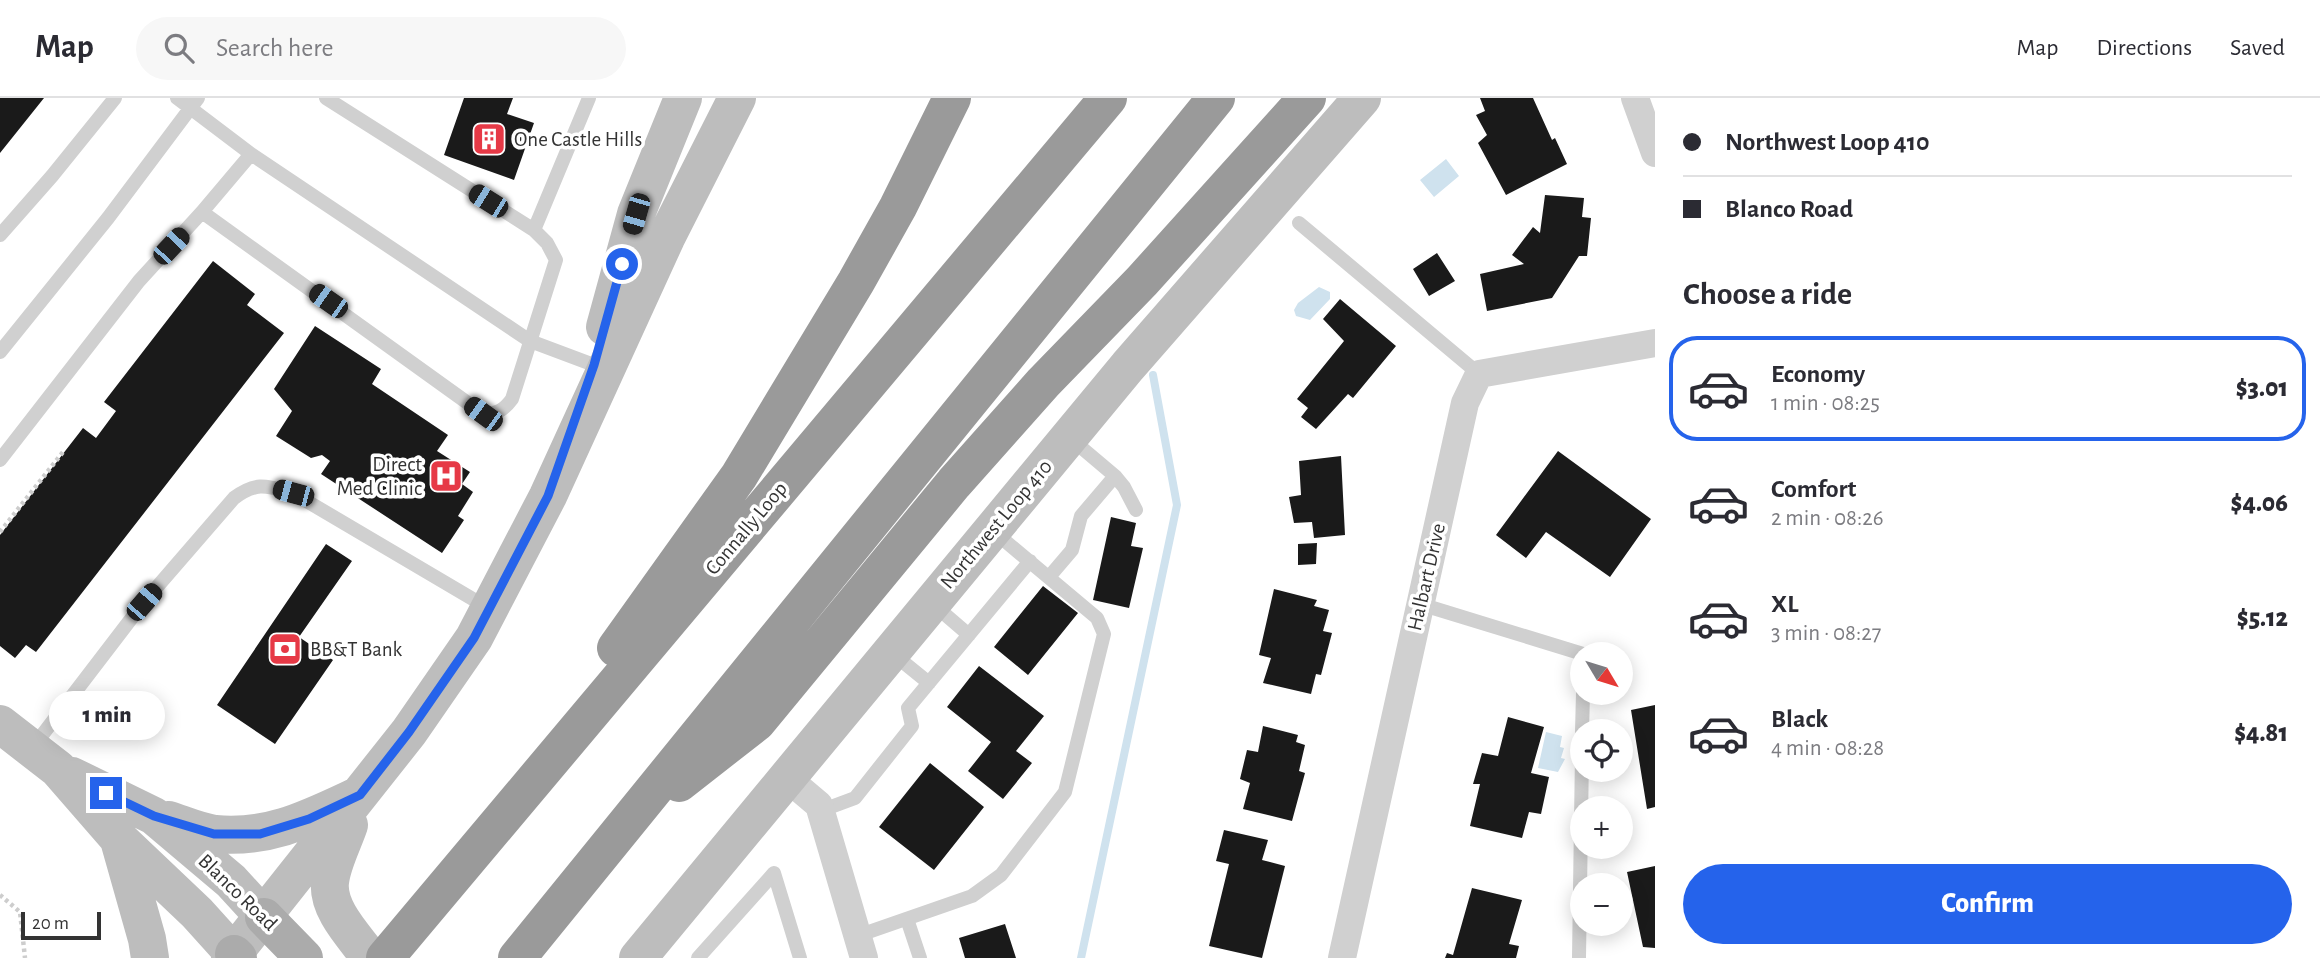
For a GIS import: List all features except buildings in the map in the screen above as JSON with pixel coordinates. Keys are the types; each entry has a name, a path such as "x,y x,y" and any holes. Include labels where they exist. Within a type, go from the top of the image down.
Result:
{"highway":[{"path":"442,890 739,476 856,282 898,207 953,98"},
{"name":"Connally Loop","path":"385,958 1108,98"},
{"path":"517,958 1216,98"},
{"path":"623,828 757,722 963,473 1043,383 1142,281 1307,98"}],"main road":[{"path":"558,472 594,365 636,214 683,98"},
{"path":"234,956 409,732 474,638 558,472 666,238 737,98"},
{"name":"Northwest Loop 410","path":"638,958 1128,366 1362,98"},
{"name":"Blanco Road","path":"0,724 44,759 118,838 197,914 234,956"},
{"name":"Blanco Road","path":"44,759 154,816 231,881 304,958"},
{"path":"154,816 214,834 260,834 309,819 360,795"},
{"path":"360,795 330,883 332,900 339,915 370,958"},
{"path":"118,838 150,958"}],"street":[{"path":"1635,98 1655,153"},
{"path":"1479,374 1655,343"},
{"name":"Halbart Drive","path":"1342,958 1465,403 1479,374"},
{"path":"787,778 818,806 861,947"}],"lane":[{"path":"0,235 115,98"},
{"path":"177,98 194,103 251,154 530,341 594,365"},
{"path":"202,212 483,414 494,414 505,408 512,399 556,260 547,243 534,230 326,98"},
{"path":"534,230 589,98"},
{"path":"0,352 108,218 194,103"},
{"path":"0,460 139,281 251,154"},
{"path":"1299,223 1479,374"},
{"path":"1069,437 1115,476 1124,486 1136,510"},
{"path":"1049,578 1072,550 1081,516 1115,476"},
{"path":"44,759 144,602 234,498 246,489 259,485 293,493 489,608"},
{"path":"861,947 907,919 972,897 1001,875 1065,792 1104,634 1097,618 992,530"},
{"path":"820,811 855,798 912,726 908,708 1030,561"},
{"path":"932,603 969,635"},
{"path":"1420,604 1570,650"},
{"path":"891,652 929,683"},
{"path":"1579,958 1582,782"},
{"path":"698,958 774,873 800,958"},
{"path":"907,919 920,958"}],"path":[{"path":"0,533 64,452"},
{"path":"0,895 20,912 25,958"}],"water":[{"path":"1446,159 1459,176 1434,197 1420,180"},
{"path":"1319,287 1330,292 1330,299 1310,320 1296,316 1294,310 1298,303"},
{"path":"1546,732 1562,736 1560,747 1564,748 1561,758 1565,759 1558,772 1538,768"}],"waterway":[{"path":"1081,958 1177,505 1153,375"}],"place":[{"name":"One Castle Hills","path":"489,139"},
{"name":"Direct Med Clinic","path":"446,476"},
{"name":"BB&T Bank","path":"285,649"}],"route":[{"path":"106,793 154,816 214,834 260,834 309,819 360,795 409,732 474,638 548,496 594,365 622,264"}]}
